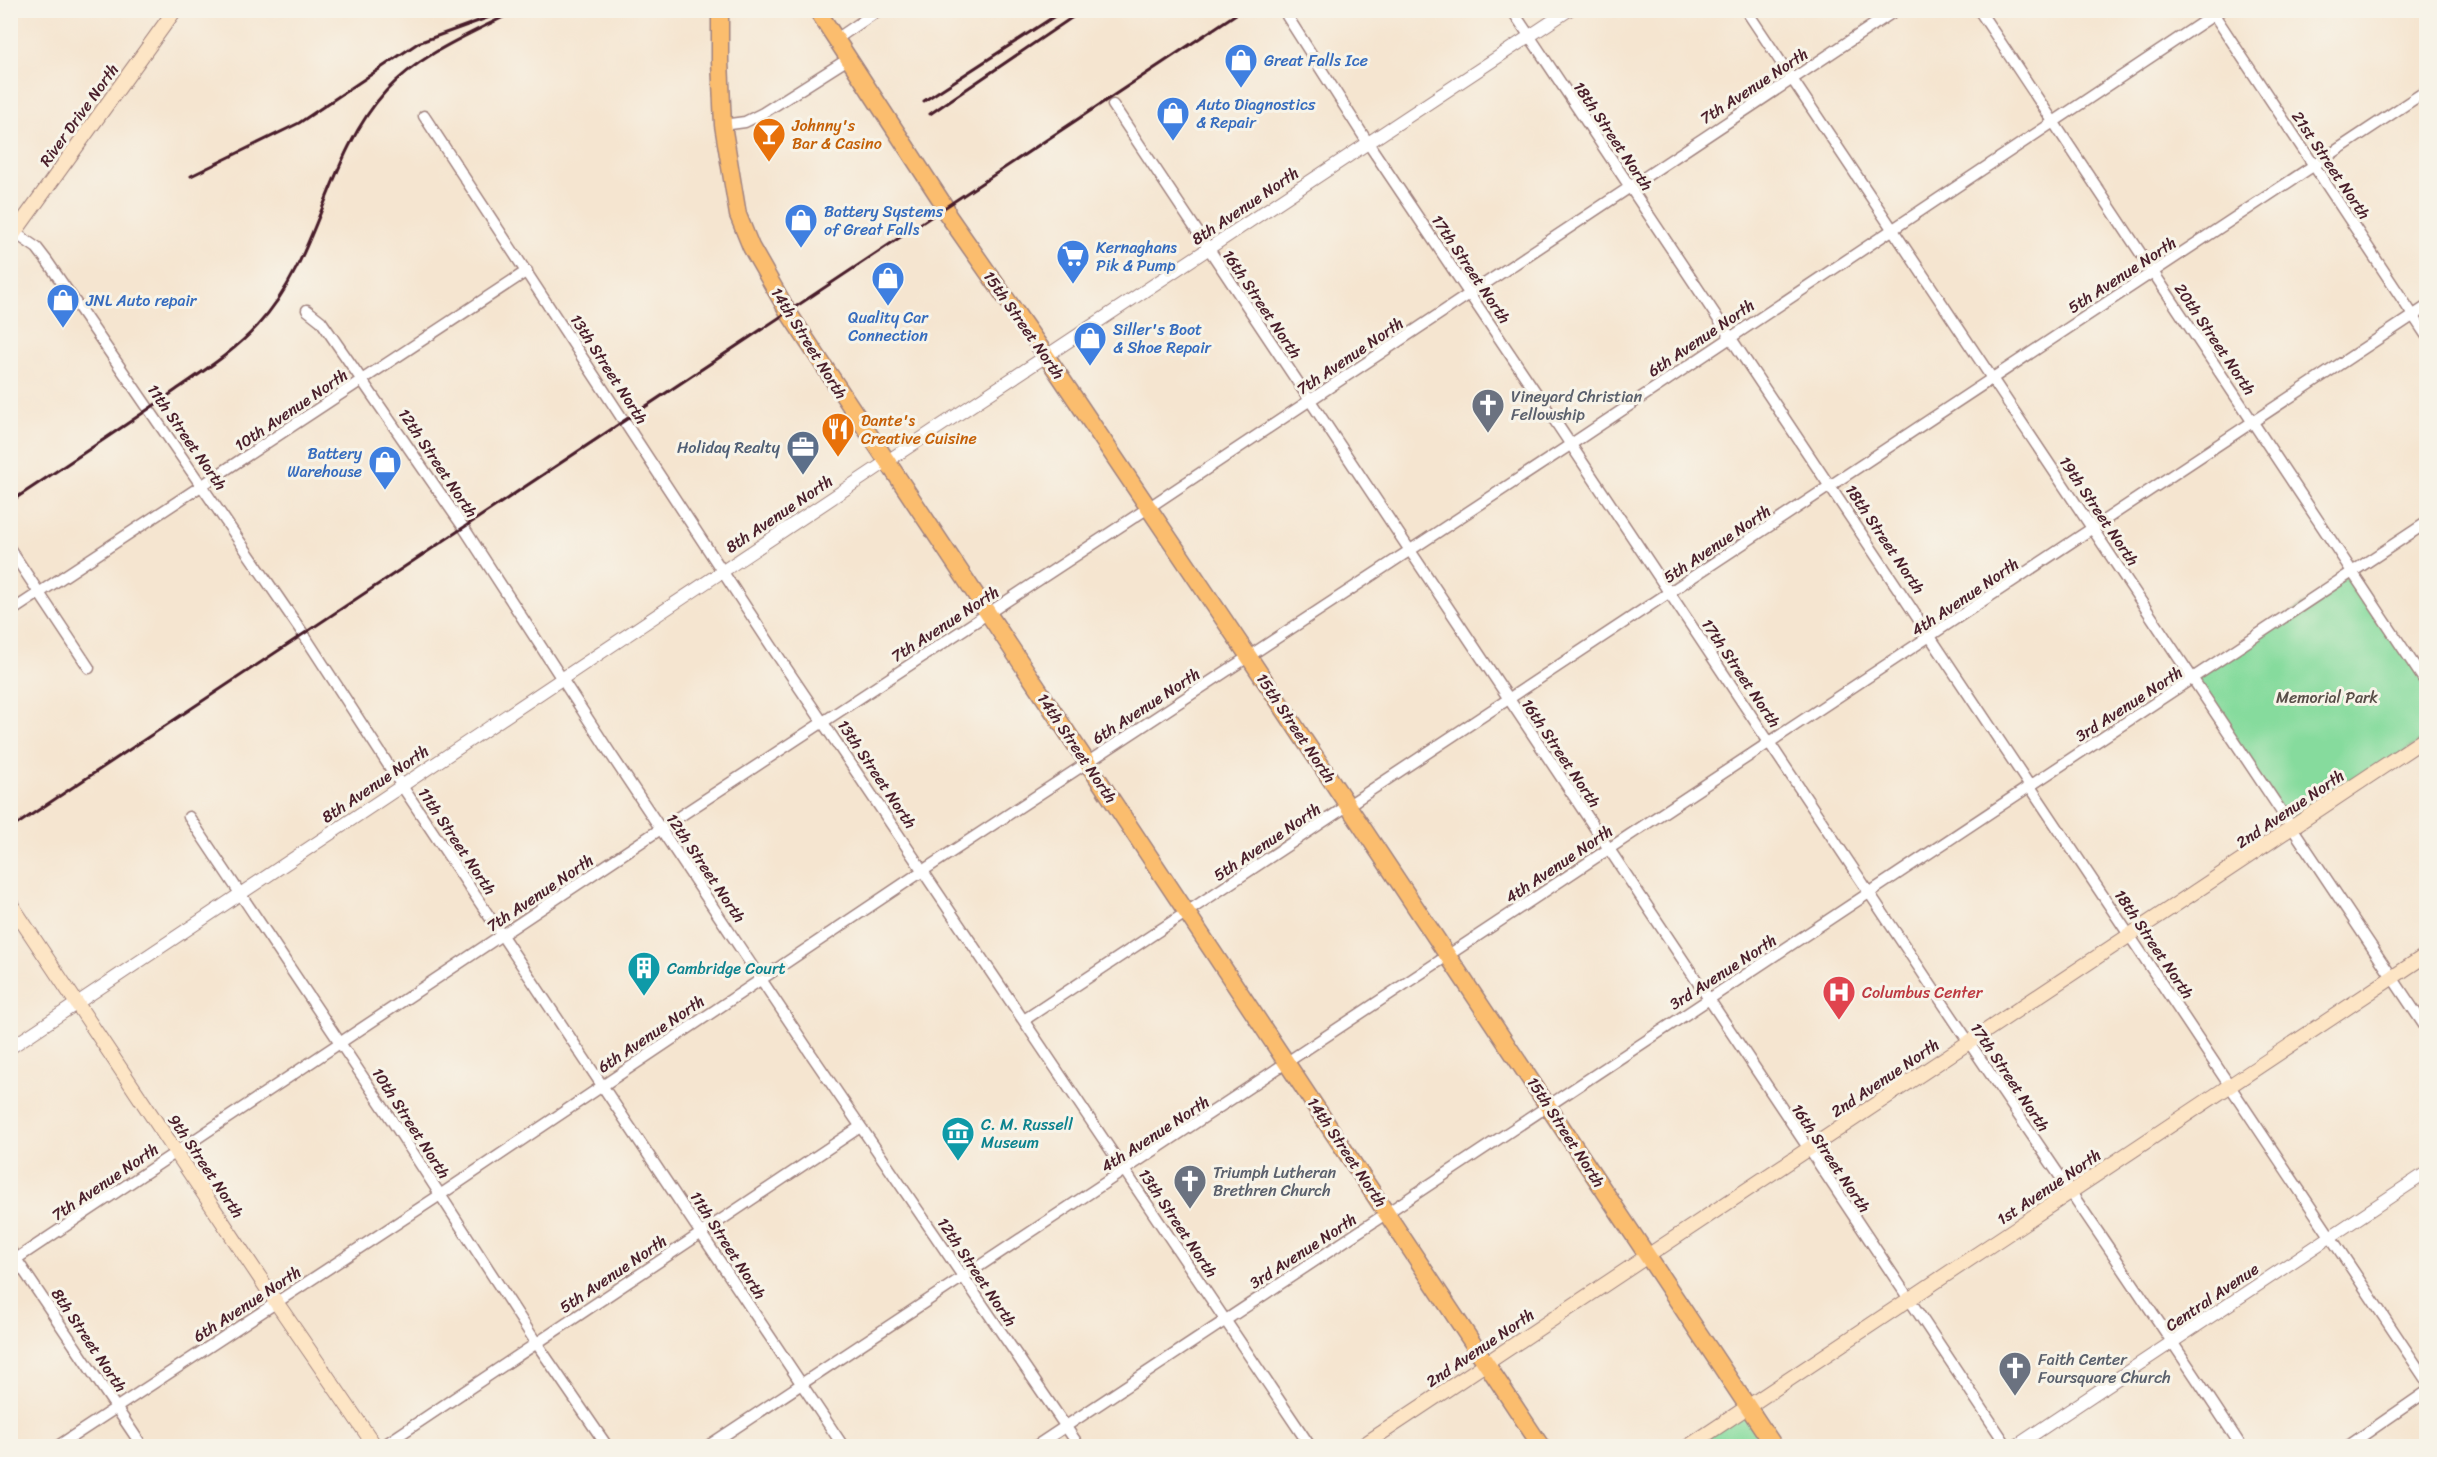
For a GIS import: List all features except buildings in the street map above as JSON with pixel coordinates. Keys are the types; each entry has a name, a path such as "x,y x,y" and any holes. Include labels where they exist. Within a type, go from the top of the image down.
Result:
{"main road":[{"name":"River Drive North","path":"13,236 175,10"},
{"name":"14th Street North","path":"720,10 723,125 738,215 751,247 788,312 1541,1446"},
{"name":"15th Street North","path":"817,10 946,208 947,214 1047,357 1249,657 1774,1446"},
{"name":"2nd Avenue North","path":"1362,1446 2427,738"},
{"name":"9th Street North","path":"10,903 276,1302 375,1446"},
{"name":"1st Avenue North","path":"1689,1446 2427,955"}],"street":[{"path":"836,40 879,10"},
{"name":"18th Street North","path":"1512,10 2427,1380"},
{"name":"8th Avenue North","path":"10,1048 886,462 1569,10"},
{"name":"19th Street North","path":"1746,10 1991,380 2427,1028"},
{"name":"7th Avenue North","path":"13,1257 341,1043 1896,10"},
{"name":"20th Street North","path":"1979,10 2427,683"},
{"name":"6th Avenue North","path":"58,1446 440,1195 602,1084 924,870 1570,445 2053,123 2215,12"},
{"name":"21st Street North","path":"2215,12 2313,166 2427,335"},
{"name":"17th Street North","path":"1287,16 1368,143 1968,1042 2174,1343 2241,1446"},
{"path":"723,125 745,122 764,113 848,59"},
{"name":"5th Avenue North","path":"1024,1020 2427,91"},
{"name":"16th Street North","path":"1113,105 1607,850 2007,1446"},
{"name":"13th Street North","path":"424,116 823,722 1310,1446"},
{"name":"11th Street North","path":"13,236 37,248 47,261 202,486 304,635 402,786 843,1446"},
{"name":"10th Avenue North","path":"10,612 527,271"},
{"name":"4th Avenue North","path":"708,1446 2427,307"},
{"name":"12th Street North","path":"307,309 321,321 464,528 562,680 860,1127 1079,1446"},
{"name":"3rd Avenue North","path":"1036,1446 2427,523"},
{"path":"10,549 89,668"},
{"name":"10th Street North","path":"189,817 341,1043 537,1344 608,1446"},
{"name":"5th Avenue North","path":"383,1446 860,1127"},
{"name":"Central Avenue","path":"2016,1446 2427,1173"},
{"name":"8th Street North","path":"13,1257 142,1446"},
{"path":"2348,1446 2427,1392"}],"green space":[{"name":"Memorial Park","path":"2353,572 2426,683 2426,738 2291,828 2193,680"},
{"path":"1748,1407 1774,1446 1689,1446"}],"railway":[{"path":"10,502 209,368 249,334 279,298 296,270 349,146 386,91 431,55 517,10"},
{"path":"924,101 1064,10"},
{"path":"930,114 1083,10"},
{"path":"10,829 1242,10"},
{"path":"191,176 299,123 418,43 495,15"}],"place":[{"name":"Great Falls Ice","path":"1241,89"},
{"name":"Auto Diagnostics & Repair","path":"1173,142"},
{"name":"Johnny's Bar & Casino","path":"769,163"},
{"name":"Battery Systems of Great Falls","path":"801,249"},
{"name":"Kernaghans Pik & Pump","path":"1073,285"},
{"name":"Quality Car Connection","path":"888,307"},
{"name":"JNL Auto repair","path":"63,329"},
{"name":"Siller's Boot & Shoe Repair","path":"1090,367"},
{"name":"Vineyard Christian Fellowship","path":"1488,434"},
{"name":"Dante's Creative Cuisine","path":"838,458"},
{"name":"Holiday Realty","path":"803,476"},
{"name":"Battery Warehouse","path":"385,491"},
{"name":"Cambridge Court","path":"644,997"},
{"name":"Columbus Center","path":"1839,1021"},
{"name":"C. M. Russell Museum","path":"958,1162"},
{"name":"Triumph Lutheran Brethren Church","path":"1190,1210"},
{"name":"Faith Center Foursquare Church","path":"2015,1397"}]}
